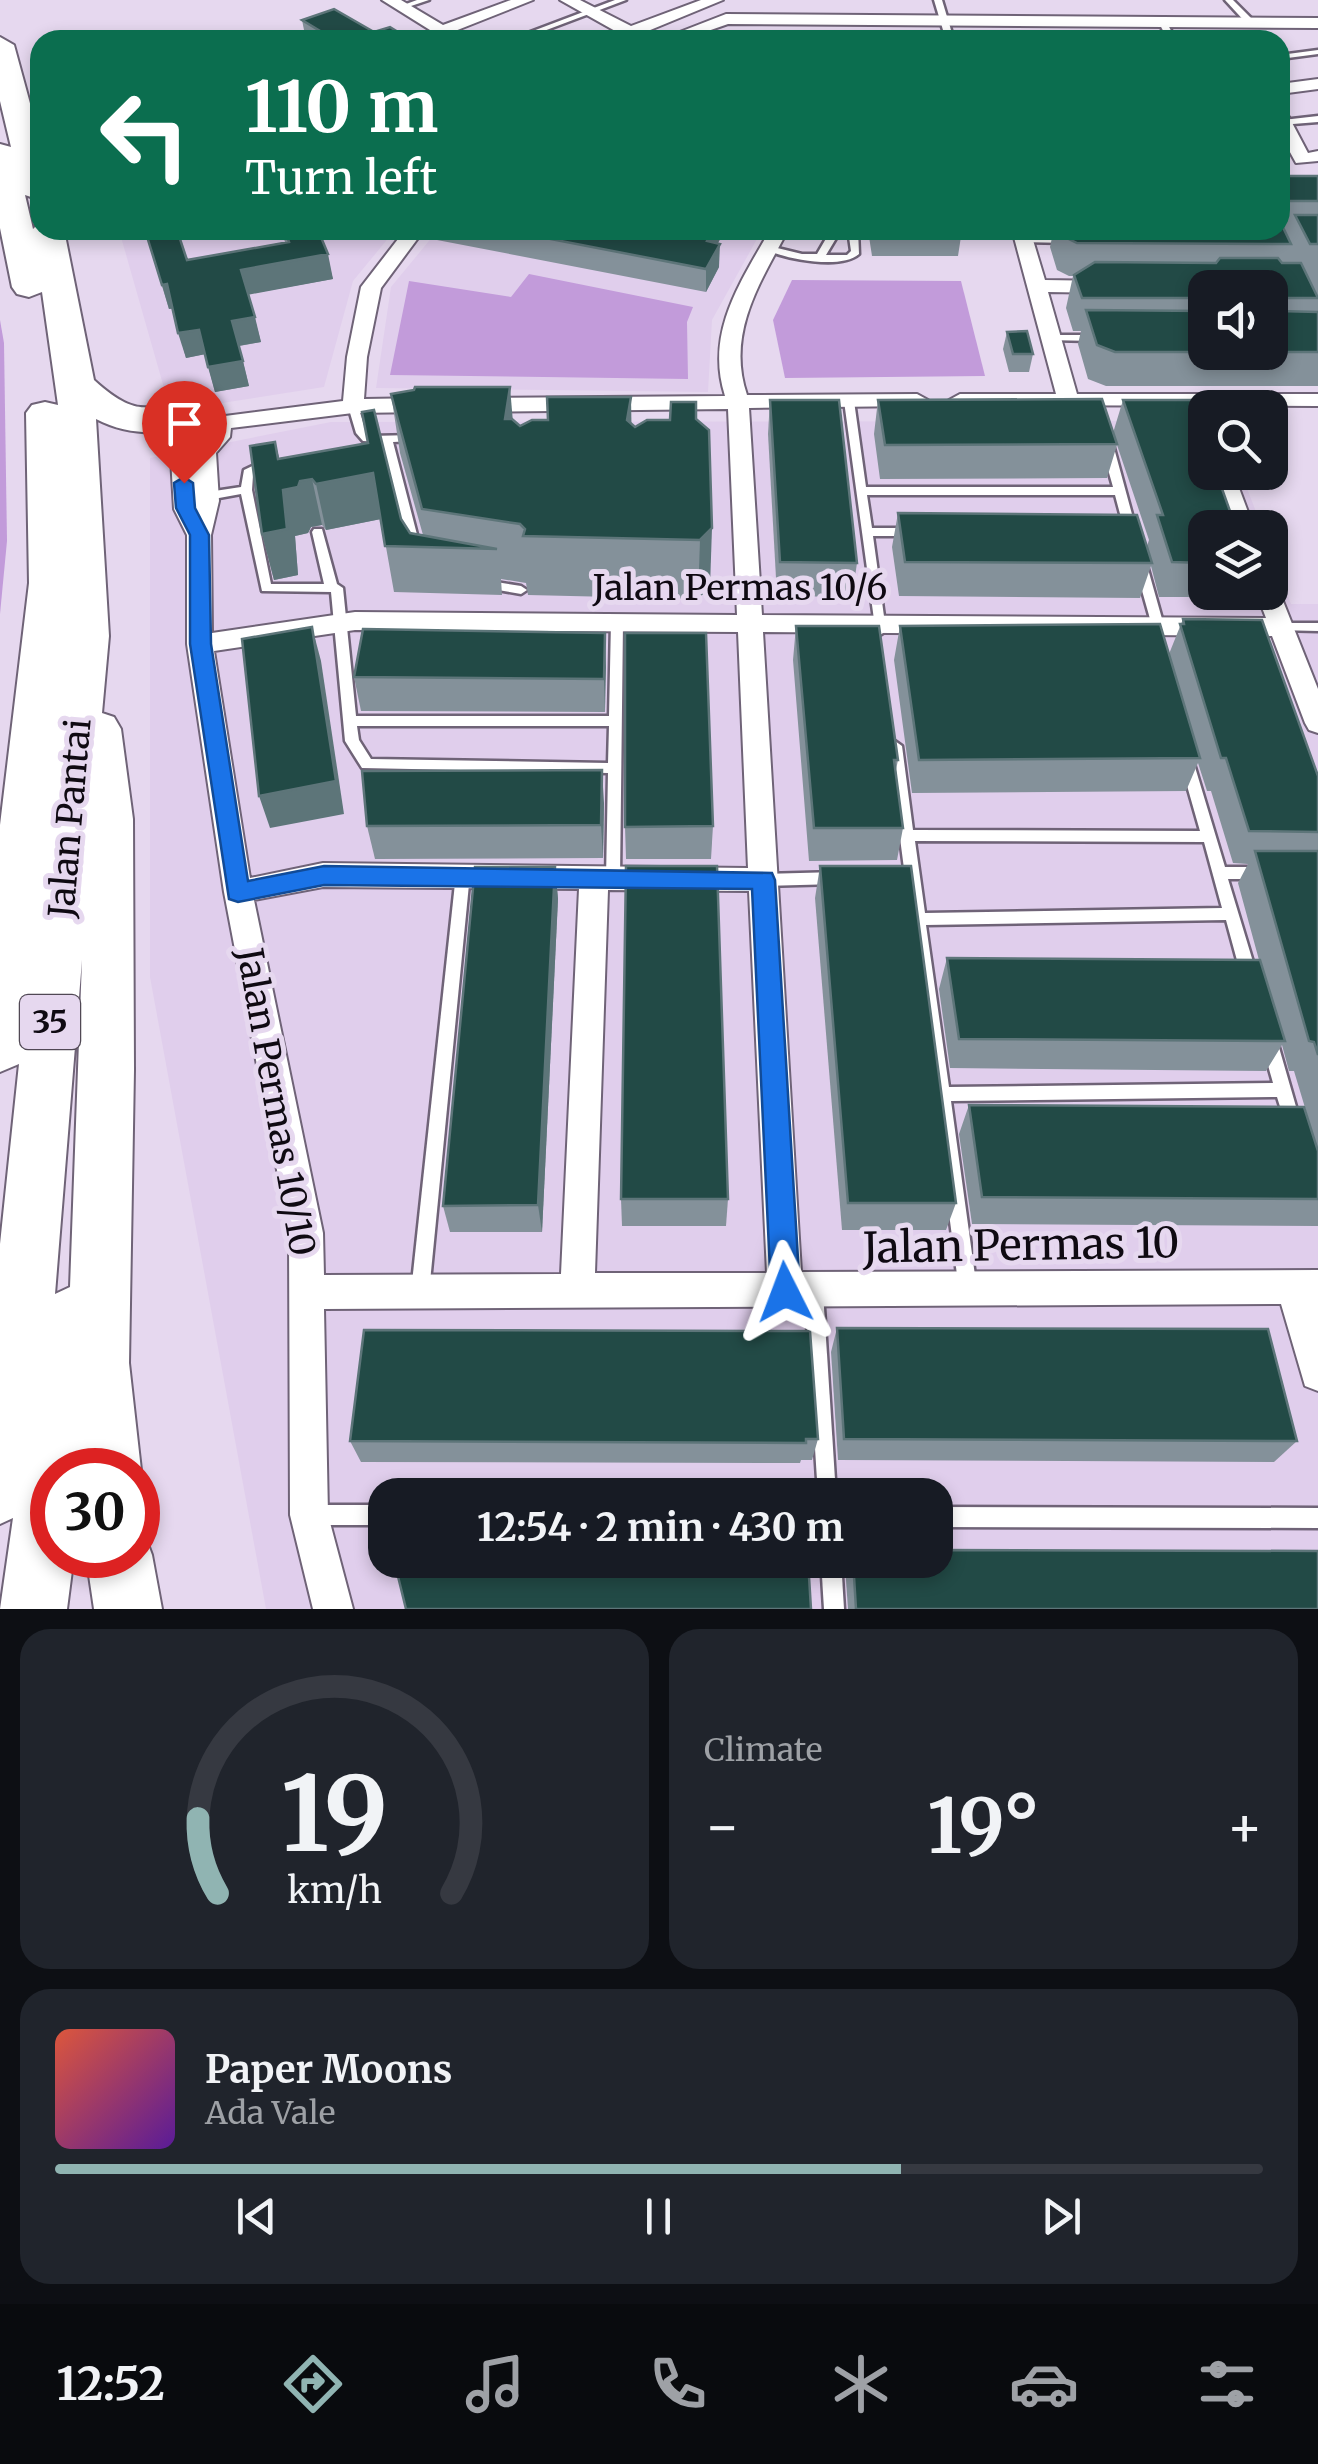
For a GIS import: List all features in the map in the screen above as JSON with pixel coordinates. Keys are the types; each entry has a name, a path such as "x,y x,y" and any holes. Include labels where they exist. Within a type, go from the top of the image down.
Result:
{"highway":[{"path":"0,45 30,160"},
{"name":"Jalan Pantai","path":"0,153 24,256 42,370 67,627 14,1407 0,1491"},
{"name":"Jalan Pantai","path":"0,1048 67,627 83,494 76,383 50,240"},
{"path":"76,383 104,411 123,420 150,422 194,434"},
{"path":"83,494 101,468 120,452 139,444 194,434"},
{"path":"0,851 67,627"},
{"path":"67,627 109,819 107,1070 98,1363 107,1448"},
{"path":"57,1448 107,1070"},
{"path":"33,1609 37,1578"},
{"path":"123,1578 128,1609"}],"street":[{"path":"396,4 442,30 525,0"},
{"path":"568,0 625,30"},
{"path":"650,30 715,0"},
{"path":"1003,0 1010,21"},
{"path":"1045,0 1056,30"},
{"path":"1109,0 1118,22"},
{"path":"696,30 726,20 1318,23"},
{"path":"880,21 882,30"},
{"path":"1230,23 1233,30"},
{"path":"1290,88 1318,84"},
{"path":"1290,131 1310,158"},
{"path":"354,406 357,357 371,286 408,240"},
{"path":"774,240 729,324 730,384 738,402 763,880 800,1292"},
{"path":"1024,240 1068,399"},
{"path":"1037,286 1135,287"},
{"path":"194,434 354,406 452,405 532,412 648,411 738,402 1068,399 1096,408 1188,400"},
{"path":"1288,400 1318,400"},
{"name":"Jalan Permas 10/10","path":"194,434 205,453 208,496 200,535 200,644 238,892 306,1234 308,1515 333,1609"},
{"name":"Jalan Permas 10/10","path":"194,434 182,458 186,508 200,535"},
{"path":"1275,610 1318,723"},
{"name":"Jalan Permas 10/6","path":"200,644 340,624 750,622 880,633 1153,632 1281,627"},
{"path":"238,892 324,875 763,880"},
{"path":"577,1294 604,879"},
{"path":"1306,1287 1318,1374"},
{"name":"Jalan Permas 10","path":"306,1292 577,1294 1306,1287"}],"lane":[{"path":"396,4 425,0"},
{"path":"540,30 622,0"},
{"path":"938,0 947,30"},
{"path":"1229,0 1251,23"},
{"path":"1163,22 1167,30"},
{"path":"1290,55 1318,52"},
{"path":"1290,120 1318,118"},
{"path":"819,258 830,240"},
{"path":"769,250 819,258 853,256 854,240"},
{"path":"1051,338 1109,338"},
{"path":"849,401 880,633"},
{"path":"354,406 361,433 367,439 423,438"},
{"path":"1104,436 1131,530 1153,632"},
{"path":"387,439 419,564"},
{"path":"278,460 260,464 248,473 246,490 262,584 271,589 337,588 352,741 367,764 615,768"},
{"path":"208,496 246,490"},
{"path":"861,491 1120,491"},
{"path":"1112,530 1131,530"},
{"path":"318,532 330,586"},
{"path":"866,532 923,532"},
{"path":"472,582 521,590"},
{"path":"604,879 615,768 617,622"},
{"path":"1281,627 1318,626"},
{"path":"350,720 615,721"},
{"path":"892,720 968,1290"},
{"path":"1184,749 1252,984"},
{"path":"907,835 1209,837"},
{"path":"1220,873 1279,873"},
{"path":"420,1292 463,874"},
{"path":"894,877 912,876"},
{"path":"763,880 856,878"},
{"path":"918,919 1232,914"},
{"path":"1262,1020 1298,1142"},
{"path":"942,1094 1283,1090"},
{"path":"800,1292 824,1478"},
{"path":"308,1515 368,1515"},
{"path":"953,1516 1318,1518"},
{"path":"832,1578 834,1609"}],"shaded area":[{"path":"122,240 387,240 353,281 324,387 196,407 168,402"},
{"path":"430,240 756,240 712,320 708,392 376,388 391,287"},
{"path":"529,274 693,307 687,322 688,379 390,375 409,281 511,297"},
{"path":"792,280 961,281 985,376 785,378 773,320"},
{"path":"0,320 4,343 7,541 0,614"},
{"path":"1188,421 1188,490 1248,490 1255,510 1188,510 1188,610 1288,610 1288,596 1291,604 1318,604 1318,1609 266,1609 150,977 150,458 331,422"}],"building":[{"path":"334,9 371,30 318,30 302,20"},
{"path":"1290,176 1318,176 1318,201 1290,201"},
{"path":"1295,215 1318,215 1318,244 1310,244"},
{"path":"148,240 180,240 187,260 288,240 322,240 328,254 241,270 255,317 232,321 243,361 208,367 199,330 178,333 167,284 162,285"},
{"path":"556,240 708,240 720,244 706,269"},
{"path":"1071,240 1289,240 1291,244"},
{"path":"1220,258 1278,258 1282,263 1301,263 1318,298 1288,298 1288,270 1188,270 1188,298 1082,298 1074,275 1095,262 1216,263"},
{"path":"1086,310 1188,311 1188,352 1115,352 1097,345"},
{"path":"1288,311 1318,312 1318,352 1288,352"},
{"path":"1027,331 1033,354 1013,354 1007,332"},
{"path":"415,387 510,387 505,419 520,426 532,420 548,420 547,397 631,397 627,420 635,427 647,420 670,420 671,402 696,402 696,419 709,430 712,528 700,540 523,536 525,529 520,524 422,509 391,394"},
{"path":"1102,399 1117,444 885,445 878,400"},
{"path":"770,400 839,400 857,563 780,562"},
{"path":"1123,400 1188,400 1188,490 1222,490 1230,510 1188,510 1188,562 1172,562 1157,515 1163,515"},
{"path":"374,410 401,519 410,533 497,549 385,546 373,473 316,484 312,479 300,481 298,487 283,490 287,529 262,534 250,446 275,442 278,459 368,443 362,412"},
{"path":"898,513 1137,515 1152,563 905,562"},
{"path":"1183,619 1262,620 1318,776 1318,832 1249,831 1226,758 1221,758 1180,624 1184,624"},
{"path":"1160,624 1200,758 919,760 900,626"},
{"path":"796,626 879,626 898,760 894,760 903,828 814,828"},
{"path":"312,627 336,781 259,796 242,639"},
{"path":"363,629 605,633 604,679 354,677"},
{"path":"625,633 706,633 713,826 625,827"},
{"path":"602,770 601,825 367,826 362,771"},
{"path":"1255,851 1318,851 1318,1055 1314,1042 1309,1041"},
{"path":"626,866 717,866 728,1199 621,1199"},
{"path":"820,866 911,866 956,1203 848,1203"},
{"path":"475,867 555,867 538,1205 443,1206"},
{"path":"947,958 1260,960 1285,1041 959,1039"},
{"path":"969,1105 1304,1107 1318,1151 1318,1199 982,1197"},
{"path":"837,1328 1268,1329 1297,1441 844,1439"},
{"path":"364,1330 810,1331 818,1439 806,1439 806,1443 350,1441"},
{"path":"953,1550 1318,1551 1318,1609 856,1609 854,1578 953,1578"},
{"path":"398,1578 809,1578 811,1609 406,1609"}],"route":[{"path":"184,483 186,508 200,535 200,644 238,892 324,875 763,880 785,1292"}]}
